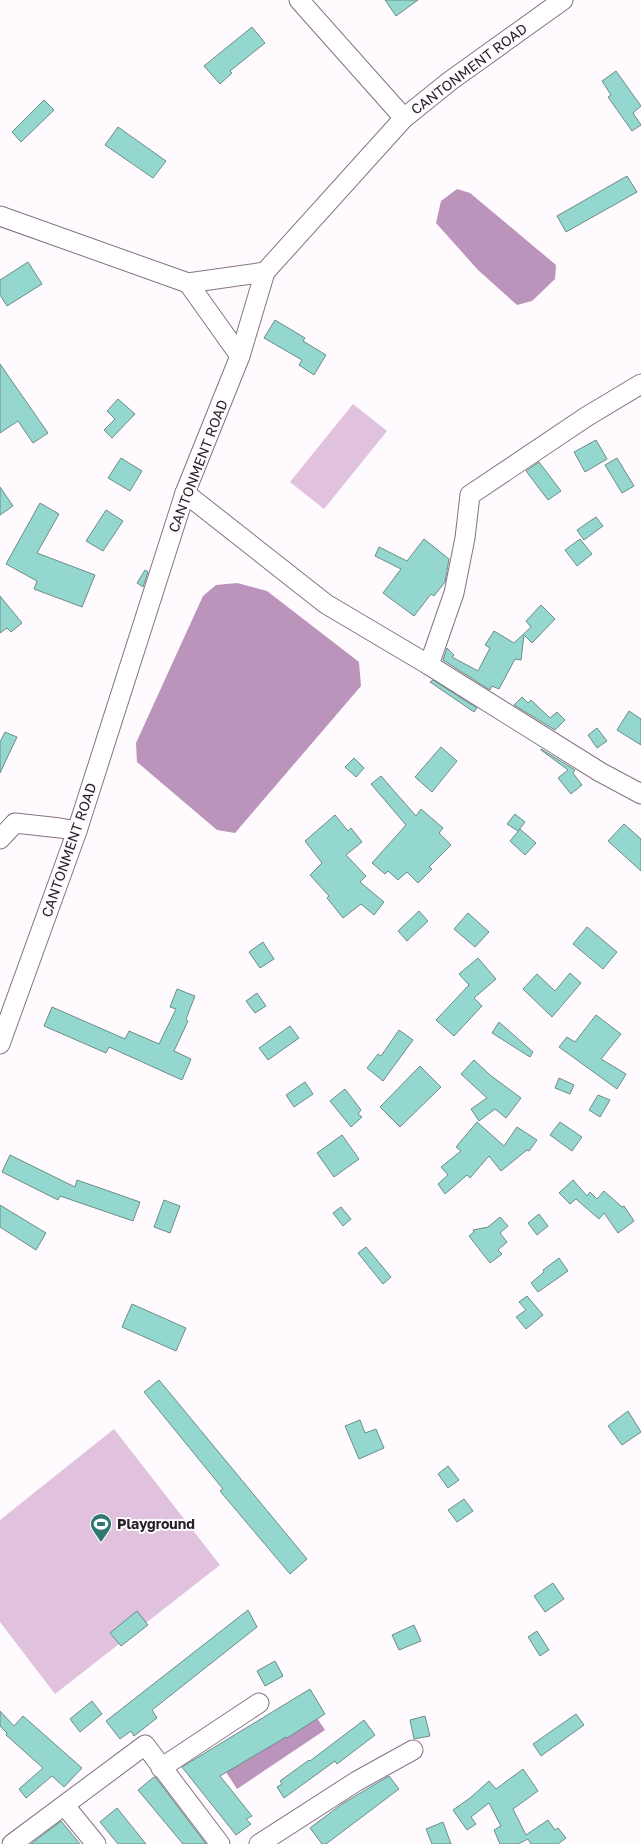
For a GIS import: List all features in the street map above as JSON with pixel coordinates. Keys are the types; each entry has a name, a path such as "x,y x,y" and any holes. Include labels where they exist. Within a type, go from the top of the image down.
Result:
{"street":[{"path":"300,0 404,118"},
{"name":"CANTONMENT ROAD","path":"0,1044 77,831 185,493 240,356 265,272 404,118 450,81 563,0"},
{"path":"0,216 188,283 265,272"},
{"path":"188,283 240,356"},
{"path":"429,665 454,593 466,538 470,495 586,417 641,384"},
{"path":"185,493 326,604 429,665 591,767 641,794"},
{"path":"0,839 15,823 77,831"},
{"path":"161,1768 259,1703"},
{"path":"12,1844 144,1746 220,1844"},
{"path":"259,1844 357,1781 413,1750"},
{"path":"65,1806 96,1844"}],"shaded area":[{"path":"457,189 470,193 556,265 555,279 532,301 517,305 478,270 436,223 441,201"},
{"path":"353,404 387,431 324,509 290,482"},
{"path":"237,583 267,591 359,662 361,686 235,833 217,830 137,762 136,743 203,596 216,585"},
{"name":"Playground","path":"114,1429 220,1565 55,1694 0,1622 0,1520"},
{"path":"305,1700 325,1730 237,1789 217,1758"}],"building":[{"path":"385,0 418,0 396,16"},
{"path":"252,27 265,43 230,71 232,73 220,84 204,66"},
{"path":"616,71 641,106 633,113 641,125 632,131 608,97 611,95 602,81"},
{"path":"44,100 54,110 21,142 12,132"},
{"path":"118,127 166,161 153,178 105,145"},
{"path":"627,176 637,192 566,232 557,216"},
{"path":"28,262 42,284 7,306 0,295 0,280"},
{"path":"275,320 305,338 303,341 326,355 314,375 299,365 302,360 264,338"},
{"path":"0,364 48,433 33,443 18,421 0,433"},
{"path":"118,399 135,414 112,438 104,430 115,419 107,411"},
{"path":"596,440 607,459 585,472 574,452"},
{"path":"121,458 142,471 130,491 108,478"},
{"path":"617,458 634,486 622,493 605,465"},
{"path":"539,462 561,491 548,500 526,471"},
{"path":"0,487 13,506 0,515"},
{"path":"40,503 59,514 37,553 95,575 82,607 34,589 37,581 6,564"},
{"path":"106,510 123,521 103,551 86,541"},
{"path":"596,517 603,526 584,540 577,530"},
{"path":"424,539 449,559 445,582 434,596 431,594 414,616 383,593 401,569 375,556 379,547 407,561"},
{"path":"580,539 592,554 577,566 565,550"},
{"path":"145,570 148,572 143,587 137,583"},
{"path":"0,596 22,623 11,632 7,628 0,633"},
{"path":"541,605 555,619 532,643 524,635 521,660 515,659 499,689 492,686 490,690 443,660 447,648 454,655 452,657 478,671 490,648 485,645 494,631 514,643 531,627 526,621"},
{"path":"433,680 477,708 474,712 430,682"},
{"path":"522,697 528,703 531,700 550,718 557,712 565,720 555,730 514,705"},
{"path":"629,711 641,719 641,745 617,730"},
{"path":"597,728 607,741 597,748 588,735"},
{"path":"5,732 17,737 0,773 0,742"},
{"path":"441,747 457,761 432,792 415,777"},
{"path":"541,749 575,770 573,773 582,785 571,794 558,778 568,770"},
{"path":"354,758 364,768 356,777 345,767"},
{"path":"381,776 416,816 421,809 443,828 439,833 451,845 429,867 432,869 418,883 407,872 398,880 388,871 385,874 372,863 406,825 371,784"},
{"path":"515,814 525,822 518,831 507,824"},
{"path":"335,815 348,831 351,828 362,842 346,855 366,876 360,882 384,902 374,915 361,904 343,918 327,898 329,896 310,875 322,863 305,841"},
{"path":"624,824 641,839 641,871 608,841"},
{"path":"520,829 536,843 525,855 510,841"},
{"path":"419,911 428,921 407,941 398,931"},
{"path":"468,913 489,932 475,947 454,929"},
{"path":"587,927 617,952 603,969 573,944"},
{"path":"263,942 274,959 260,968 249,952"},
{"path":"478,958 496,979 474,998 482,1006 454,1036 436,1020 469,985 459,974"},
{"path":"570,973 581,983 552,1017 523,989 537,974 555,991"},
{"path":"177,989 195,996 186,1019 188,1021 174,1051 191,1059 182,1080 109,1047 106,1053 44,1026 52,1007 125,1039 129,1031 159,1044 176,1009 170,1007"},
{"path":"257,993 266,1006 255,1013 246,1001"},
{"path":"596,1015 621,1034 601,1059 626,1074 617,1089 559,1047 567,1037 575,1042"},
{"path":"499,1022 533,1052 530,1057 492,1033"},
{"path":"290,1026 299,1038 268,1060 259,1048"},
{"path":"399,1030 413,1040 383,1081 367,1068 378,1054 381,1056"},
{"path":"474,1060 490,1075 521,1098 506,1118 495,1109 479,1121 471,1109 487,1098 461,1074"},
{"path":"420,1066 441,1087 400,1127 380,1107"},
{"path":"559,1078 574,1085 570,1094 555,1088"},
{"path":"305,1082 313,1094 294,1107 286,1095"},
{"path":"345,1089 361,1110 358,1114 362,1117 351,1127 330,1101"},
{"path":"598,1095 610,1100 600,1117 589,1110"},
{"path":"477,1122 504,1146 517,1127 537,1140 529,1151 527,1150 501,1171 489,1156 470,1178 467,1175 445,1194 438,1184 448,1175 441,1167 461,1151 456,1147"},
{"path":"560,1122 582,1137 572,1151 550,1135"},
{"path":"342,1135 359,1159 334,1177 317,1153"},
{"path":"10,1155 75,1187 77,1180 140,1202 133,1221 60,1196 58,1200 2,1172"},
{"path":"573,1180 587,1196 590,1192 597,1199 604,1191 622,1207 624,1206 634,1221 618,1233 604,1213 599,1219 576,1199 570,1204 559,1193"},
{"path":"164,1200 180,1206 170,1233 154,1227"},
{"path":"0,1205 46,1233 36,1250 0,1227"},
{"path":"341,1207 351,1219 343,1226 333,1213"},
{"path":"539,1214 548,1226 537,1235 528,1223"},
{"path":"500,1217 508,1226 500,1233 507,1242 498,1250 502,1254 490,1263 469,1236 474,1232 473,1230 488,1227"},
{"path":"366,1247 391,1277 383,1284 358,1253"},
{"path":"559,1258 568,1271 538,1292 531,1283 544,1272 543,1270"},
{"path":"527,1296 543,1315 526,1329 516,1317 526,1310 519,1302"},
{"path":"132,1304 186,1328 176,1351 122,1327"},
{"path":"159,1380 307,1559 290,1574 220,1491 223,1489 144,1392"},
{"path":"628,1411 641,1432 622,1445 608,1426"},
{"path":"360,1420 365,1433 376,1429 384,1448 359,1459 345,1426"},
{"path":"448,1466 459,1480 448,1488 438,1474"},
{"path":"464,1499 473,1511 457,1522 448,1510"},
{"path":"553,1583 564,1599 545,1612 534,1596"},
{"path":"248,1610 257,1627 152,1710 157,1718 134,1736 131,1731 120,1739 106,1721"},
{"path":"137,1611 148,1625 121,1646 110,1633"},
{"path":"414,1625 421,1641 399,1650 392,1635"},
{"path":"537,1631 549,1650 540,1656 528,1637"},
{"path":"275,1661 283,1676 265,1686 257,1671"},
{"path":"310,1689 325,1714 220,1776 252,1816 246,1819 251,1824 236,1835 182,1767"},
{"path":"92,1701 102,1714 80,1732 70,1719"},
{"path":"0,1711 14,1726 23,1716 82,1768 64,1787 52,1776 26,1798 19,1789 43,1768 6,1735 7,1733 0,1726"},
{"path":"576,1714 584,1725 541,1756 533,1744"},
{"path":"425,1716 430,1736 414,1739 410,1720"},
{"path":"364,1720 375,1735 337,1764 335,1761 284,1798 277,1787 282,1784 280,1781"},
{"path":"523,1769 538,1791 513,1809 526,1835 548,1820 555,1830 558,1828 566,1838 558,1844 531,1844 528,1839 518,1844 500,1844 494,1830 501,1826 489,1803 471,1817 476,1824 467,1830 453,1810 489,1781 496,1789"},
{"path":"389,1776 399,1789 326,1844 322,1844 310,1828 342,1804"},
{"path":"154,1777 206,1844 183,1844 138,1790"},
{"path":"117,1808 146,1844 118,1844 100,1822"},
{"path":"61,1821 80,1844 31,1844"},
{"path":"443,1822 451,1844 432,1844 426,1829"}],"place":[{"name":"Playground","path":"101,1543"}]}
